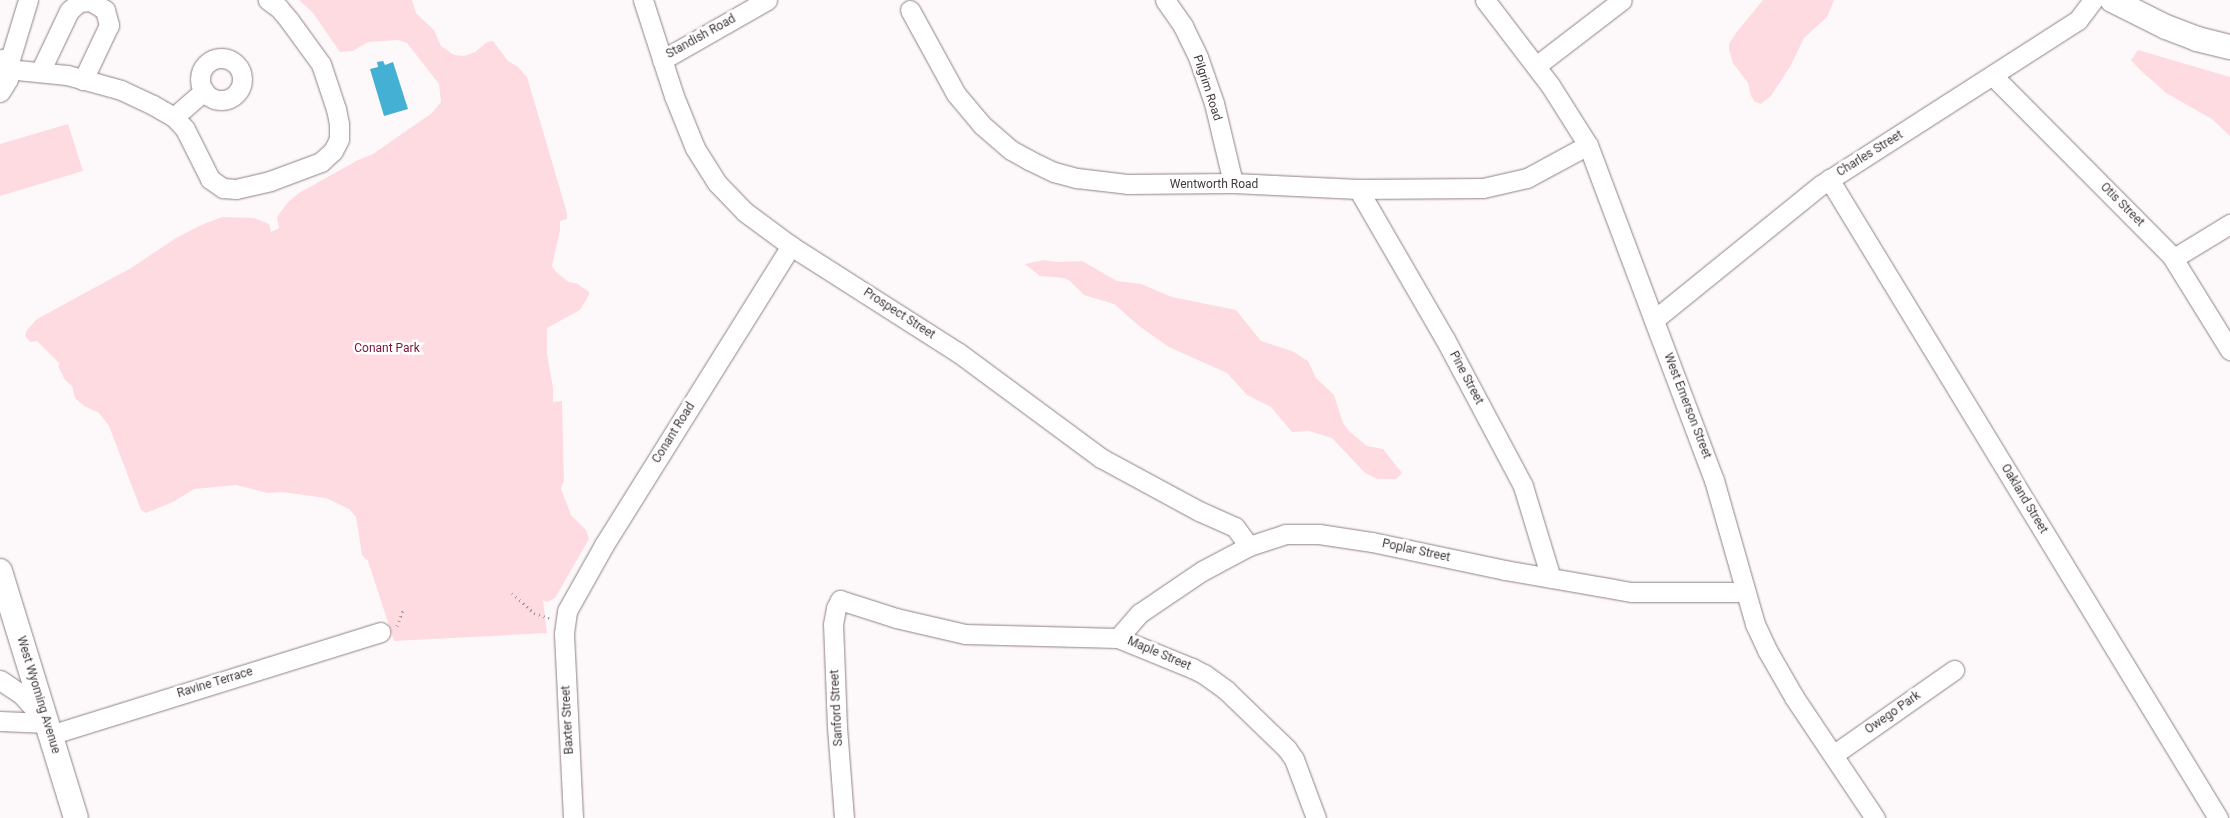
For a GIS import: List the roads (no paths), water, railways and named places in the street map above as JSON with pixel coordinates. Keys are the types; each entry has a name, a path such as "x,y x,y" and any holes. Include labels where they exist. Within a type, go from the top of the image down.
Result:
{"main road":[{"path":"2112,0 2166,27 2197,39 2230,47"},
{"name":"West Wyoming Avenue","path":"0,571 76,818"}],"street":[{"path":"0,92 6,83 4,63 28,0"},
{"path":"4,63 40,72 67,75 121,90 174,117 189,136 206,175 223,188 242,188 270,181 321,162 333,151 339,139 339,124 321,64 284,14 268,0"},
{"name":"Prospect Street","path":"643,0 681,115 695,148 707,168 736,204 755,221 791,246 952,348 1101,458 1199,511 1235,527 1248,546"},
{"name":"Standish Road","path":"662,60 767,0"},
{"name":"Pilgrim Road","path":"1165,0 1183,26 1203,70 1214,103 1233,183"},
{"name":"West Emerson Street","path":"1485,0 1567,109 1588,145 1717,488 1755,624 1767,650 1794,697 1833,756 1866,815"},
{"path":"1536,66 1622,0"},
{"name":"Charles Street","path":"1654,320 1829,179 1993,76 2080,18 2093,0"},
{"path":"40,72 69,11 80,2 90,1 99,4 105,10 109,26 83,80"},
{"name":"Wentworth Road","path":"910,10 964,105 992,134 1029,160 1064,175 1107,183 1233,183 1358,189 1498,186 1542,172 1588,145"},
{"name":"Otis Street","path":"1993,76 2174,258 2230,350"},
{"path":"174,117 204,91"},
{"name":"Oakland Street","path":"1829,179 2218,818"},
{"name":"Pine Street","path":"1358,189 1445,339 1525,489 1551,578"},
{"path":"2174,258 2230,224"},
{"name":"Conant Road","path":"564,623 572,600 604,545 791,246"},
{"name":"Poplar Street","path":"1118,638 1134,618 1159,599 1209,567 1248,546 1281,534 1319,534 1372,542 1551,578 1637,593 1745,592"},
{"name":"Maple Street","path":"840,600 896,618 965,634 1048,638 1118,638 1204,674 1242,705 1290,752 1313,817"},
{"name":"Sanford Street","path":"840,600 836,608 833,624 837,727 844,818"},
{"name":"Baxter Street","path":"564,623 573,818"},
{"name":"Ravine Terrace","path":"0,721 48,729 380,632"},
{"name":"Owego Park","path":"1833,756 1954,670"},
{"path":"0,680 21,694 48,729"}],"water":[{"path":"383,61 385,65 393,62 408,109 384,116 370,69 378,67 377,62"}],"park label":[{"name":"Conant Park","path":"387,349"}]}
